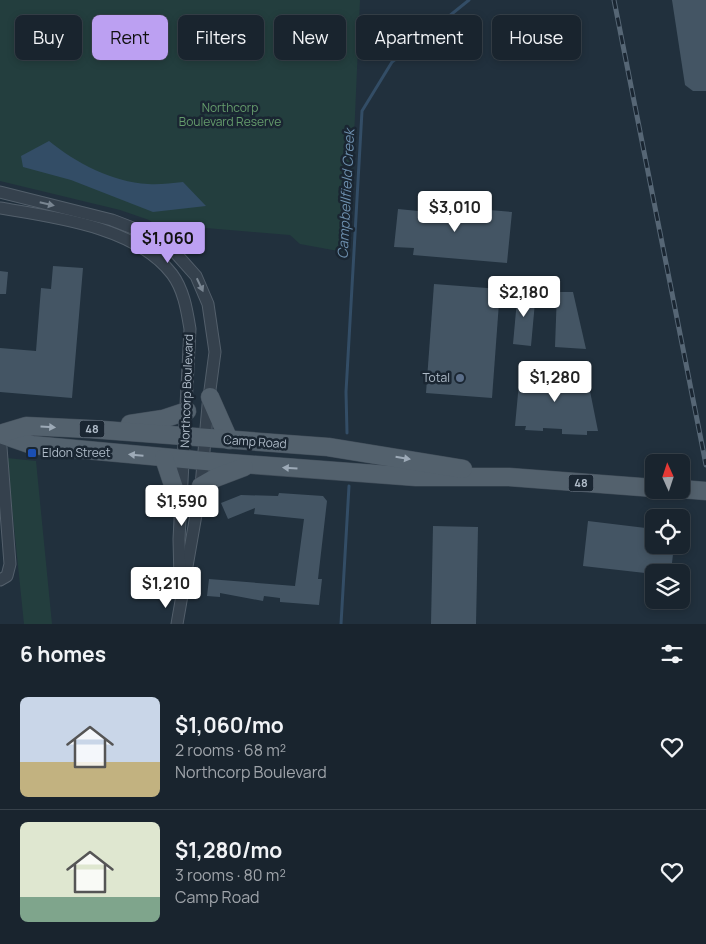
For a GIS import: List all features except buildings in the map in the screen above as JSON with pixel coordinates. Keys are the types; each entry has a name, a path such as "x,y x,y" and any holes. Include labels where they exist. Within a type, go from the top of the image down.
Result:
{"main road":[{"path":"210,397 229,440"},
{"path":"90,429 152,422 187,412"},
{"name":"Camp Road","path":"0,434 26,426 185,436 354,451 508,478"},
{"name":"Camp Road","path":"0,434 32,445 184,460 416,477 508,478 645,487"},
{"path":"164,458 181,509"},
{"path":"201,486 215,478 249,465"},
{"path":"690,490 703,491"}],"street":[{"name":"Northcorp Boulevard","path":"0,192 112,220 156,236 171,248 196,276 208,304 215,352 194,536 180,597"},
{"name":"Northcorp Boulevard","path":"0,208 92,227 124,239 154,255 174,276 187,305 190,329 181,509 180,597"},
{"path":"0,434 10,564 3,578"},
{"path":"177,624 180,597"}],"green space":[{"name":"Northcorp Boulevard Reserve","path":"0,0 360,0 359,15 356,15 357,60 349,253 300,244 290,235 206,228 187,248 149,220 120,210 0,181"},
{"path":"7,458 36,461 52,624 24,624"}],"water":[{"path":"49,141 83,164 121,180 152,184 183,182 206,206 153,212 71,180 23,167 21,156"}],"waterway":[{"name":"Campbellfield Creek","path":"347,433 346,392 362,111 392,62 469,0"},
{"name":"Campbellfield Creek","path":"341,624 349,486"}],"railway":[{"path":"614,0 706,465"}],"place":[{"name":"Total","path":"460,378"},
{"name":"Eldon Street","path":"32,453"}]}
